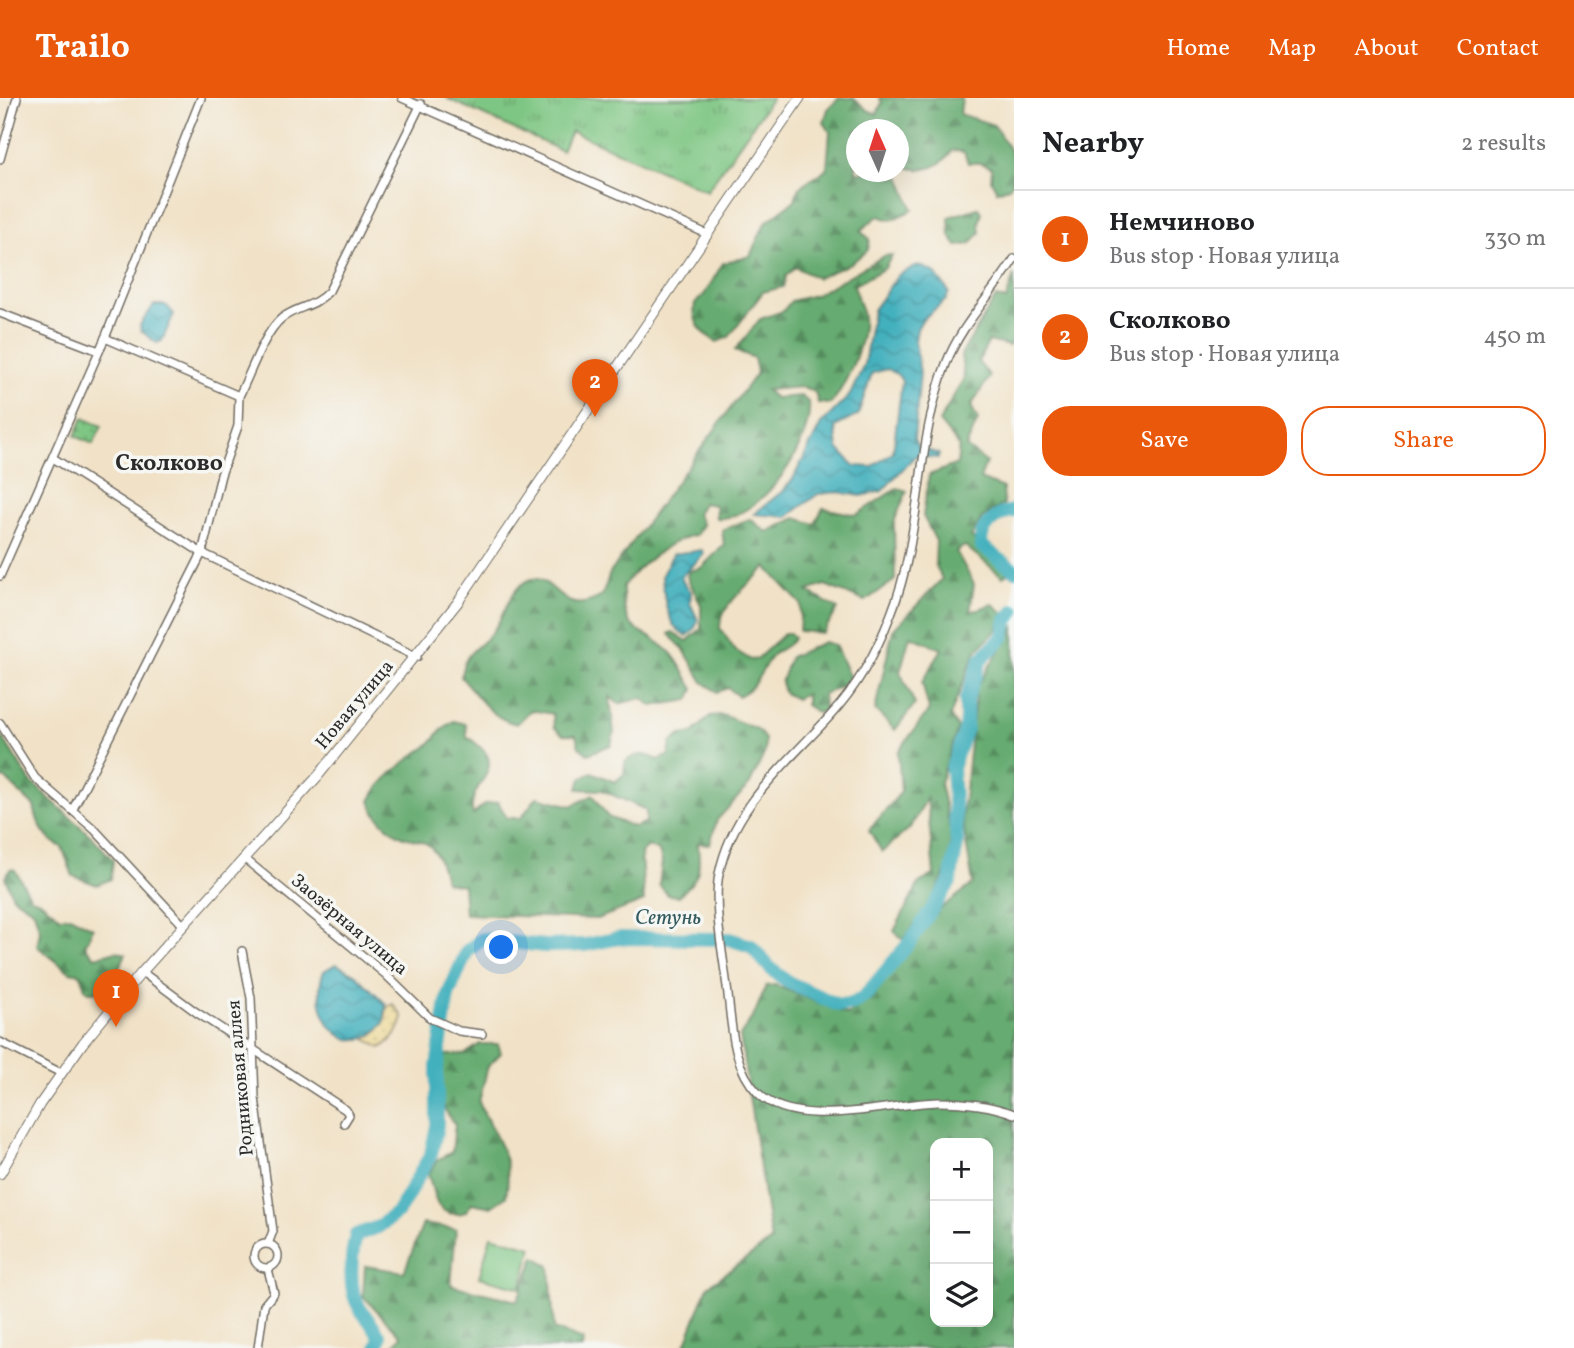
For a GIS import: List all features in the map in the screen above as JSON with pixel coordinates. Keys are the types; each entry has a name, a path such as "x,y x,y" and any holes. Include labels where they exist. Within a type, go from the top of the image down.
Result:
{"street":[{"path":"0,159 18,98"},
{"path":"0,576 105,338 201,98"},
{"path":"402,98 421,104 707,234"},
{"name":"Новая улица","path":"0,1174 61,1073 142,972 245,859 417,657 473,581 800,98"},
{"path":"239,396 273,327 294,311 317,304 329,291 421,104"},
{"path":"1014,259 967,325 947,361 926,441 906,568 879,642 867,667 832,714 767,782 740,817 724,854 719,878 724,964 739,1064 760,1095 779,1106 825,1113 957,1103 989,1106 1014,1114"},
{"path":"0,313 99,351"},
{"path":"73,809 202,553 220,475 238,426 242,404 239,396 105,338"},
{"path":"53,458 202,553 417,657"},
{"path":"0,723 35,778 73,809 184,926"},
{"name":"Заозёрная улица","path":"245,859 376,967 430,1018 459,1031 482,1034"},
{"name":"Родниковая аллея","path":"242,951 251,998 255,1098 273,1231 268,1244"},
{"path":"142,972 346,1110 349,1115 344,1123"},
{"path":"0,1042 61,1073"},
{"name":"Родниковая аллея","path":"268,1244 278,1254 276,1263 268,1269 259,1267 253,1254 259,1246 268,1244"},
{"name":"Родниковая аллея","path":"258,1348 264,1306 275,1290 268,1269"}],"green space":[{"path":"446,98 772,98 707,191 571,131 562,151"},
{"path":"839,98 853,98 867,110 877,114 882,102 879,98 962,98 960,114 994,125 1014,157 1014,180 1009,187 997,191 991,180 992,168 981,163 968,163 964,152 952,150 936,166 922,169 909,167 909,119 846,119 846,182 902,182 913,210 891,220 878,216 860,231 870,239 868,250 850,264 817,278 795,267 786,276 783,287 763,292 729,337 717,342 698,326 695,303 704,295 723,263 750,256 765,223 795,200 800,187 827,168 830,132 824,122 828,109"},
{"path":"978,208 982,212 980,233 970,244 957,246 950,236 949,217"},
{"path":"892,255 885,268 854,285 862,312 862,334 849,373 831,404 818,403 815,392 803,387 766,390 775,398 801,396 809,403 808,420 802,439 781,477 750,507 733,516 716,518 715,505 703,503 697,514 703,525 696,535 676,542 656,554 623,586 626,615 630,623 674,656 694,689 689,700 652,706 642,698 619,704 610,697 614,733 611,745 588,754 579,747 576,735 563,735 554,727 553,714 531,710 517,724 492,712 461,677 465,661 496,626 517,589 525,582 539,579 571,602 587,602 602,596 610,573 757,372 754,358 735,350 760,319 783,311 791,301 815,295 884,256"},
{"path":"1014,275 1014,339 1009,346 989,341 978,362 990,376 971,406 978,420 966,447 986,462 980,479 1003,488 1004,504 982,518 971,537 1010,570 1003,577 965,546 956,551 974,584 970,612 993,604 1004,614 997,630 976,651 950,716 958,728 940,783 951,833 949,865 928,908 903,940 894,931 919,883 934,875 927,798 911,827 882,852 869,830 901,792 898,752 929,710 922,682 942,649 910,636 900,672 915,704 895,730 875,710 893,630 942,579 935,564 936,541 923,516 929,475 957,464 959,446 939,422 964,378 961,355 996,297 1006,300"},
{"path":"83,418 102,426 93,444 75,436"},
{"path":"897,488 907,491 894,522 895,580 865,601 825,585 807,591 838,609 823,633 799,631 801,604 766,567 730,603 720,628 735,650 751,660 757,659 785,633 790,633 794,638 771,657 758,679 745,693 738,696 728,688 717,692 703,682 684,650 669,634 672,632 687,641 701,629 701,605 687,577 689,571 701,568 724,545 722,530 750,519 767,532 796,518 815,524 823,508 856,515"},
{"path":"1014,627 1014,1348 684,1348 708,1286 771,1241 740,1036 755,1013 766,986 775,985 848,1015 940,909 973,884 962,818 976,688"},
{"path":"824,642 835,645 850,678 842,687 823,694 824,710 818,713 806,705 806,694 796,699 784,693 781,682 790,657"},
{"path":"722,715 757,729 765,739 765,752 750,784 717,820 710,844 698,843 699,867 692,883 679,896 668,895 659,885 662,862 659,851 647,846 641,853 644,901 597,919 465,914 463,885 446,882 438,858 430,846 393,831 379,818 370,801 387,778 454,721 466,724 467,736 485,752 489,762 474,797 473,815 485,804 498,802 507,818 521,818 537,797 572,806 593,795 608,817 634,827 646,822 646,810 602,790 578,789 581,778 592,772 615,782 624,774 625,762 633,756 649,756 658,760 669,755 671,742 681,735 693,733 710,716"},
{"path":"0,733 30,781 94,839 113,860 111,879 97,885 73,876 62,847 51,840 43,830 34,806 4,778 0,779"},
{"path":"10,869 15,870 31,898 40,901 60,917 70,916 93,928 85,946 95,957 116,951 126,954 108,991 89,992 85,989 81,974 70,972 37,946 40,931 34,911 13,897 5,877"},
{"path":"480,1044 498,1044 501,1053 488,1066 479,1102 505,1158 508,1182 506,1197 491,1207 472,1203 465,1212 455,1214 438,1205 428,1175 437,1160 452,1152 455,1124 442,1100 440,1072 446,1055 465,1054"},
{"path":"423,1224 456,1229 451,1285 517,1301 535,1257 550,1266 554,1329 583,1340 582,1348 391,1348 401,1336 363,1296 365,1266 404,1272"},
{"path":"491,1236 532,1247 521,1288 479,1277"}],"sand":[{"path":"393,1004 403,1017 402,1022 395,1035 381,1048 366,1039 381,1026 387,1007"}],"water":[{"path":"918,265 934,272 949,292 946,300 922,320 915,341 920,373 914,439 918,447 939,454 938,458 915,456 882,491 861,496 838,492 818,494 787,517 754,514 784,490 793,479 821,424 850,395 864,365 873,310 898,275","holes":["888,369 902,381 893,452 872,467 854,466 838,448 835,427 858,415 872,373"]},
{"path":"154,305 166,305 174,314 162,341 157,343 141,331 140,325"},
{"path":"702,550 704,554 682,576 691,592 690,603 698,620 694,630 687,636 680,632 671,619 665,601 662,575 673,554"},
{"path":"336,964 356,975 386,1004 384,1023 370,1035 356,1040 344,1037 333,1030 325,1018 320,987 324,971"}],"waterway":[{"name":"Сетунь","path":"1014,511 1002,514 990,522 981,540 982,546 1014,570"},
{"name":"Сетунь","path":"377,1348 380,1337 361,1310 352,1283 356,1235 378,1227 398,1212 431,1154 437,1126 437,1067 448,995 467,951 482,939 545,946 585,945 620,938 729,939 751,946 771,969 788,982 838,1005 853,1004 865,996 910,942 950,882 957,844 952,768 966,728 966,700 981,659 1004,636 1007,620 1014,611"}],"place":[{"name":"Сколково","path":"595,417"},
{"name":"Немчиново","path":"116,1027"}],"district":[{"name":"Сколково","path":"169,464"}]}
